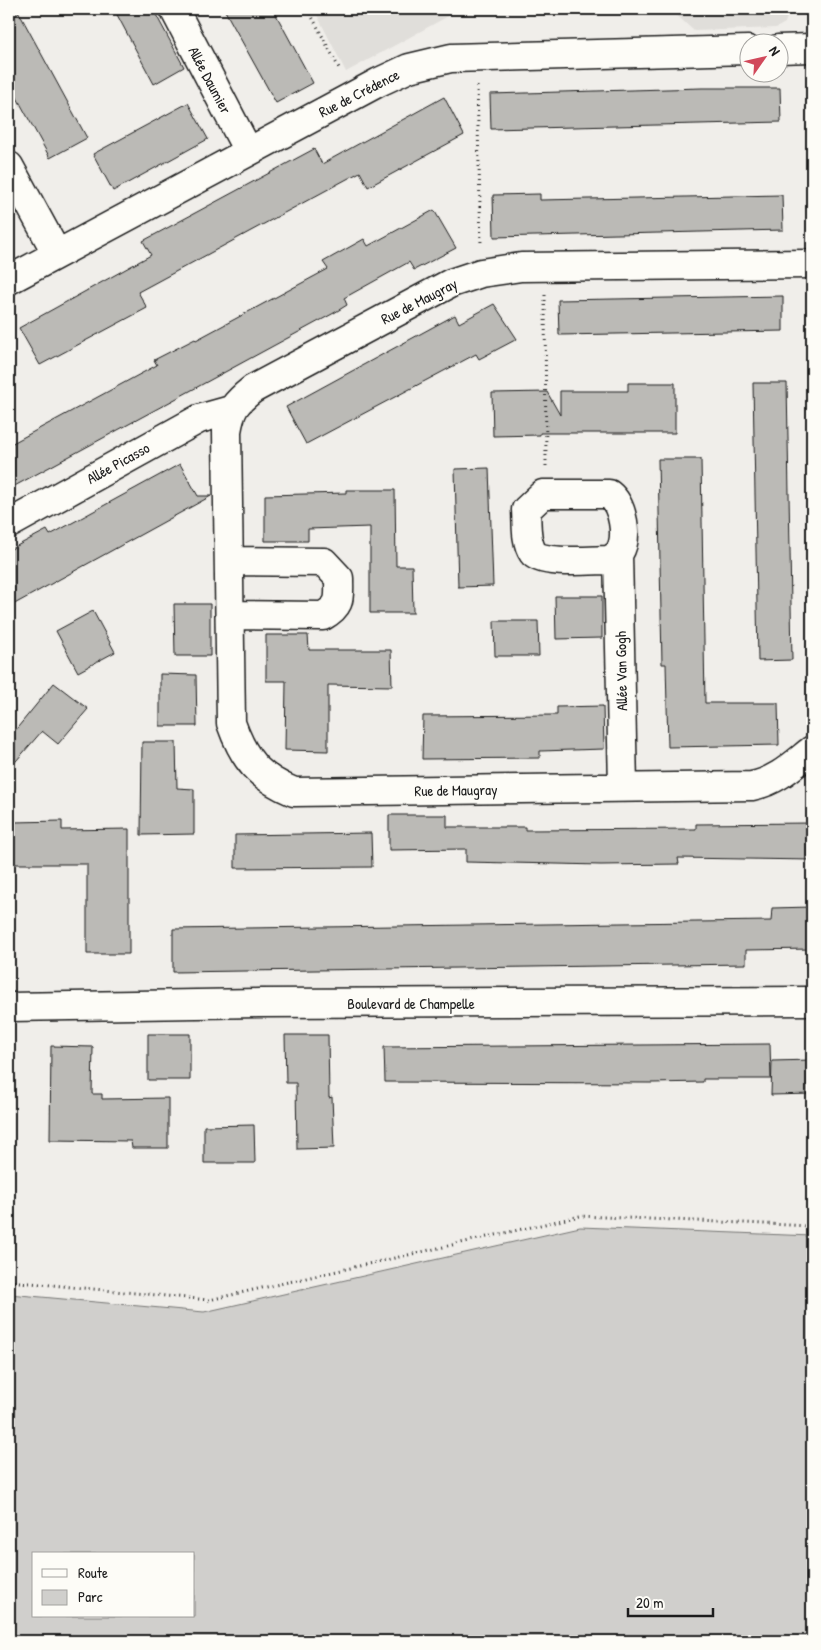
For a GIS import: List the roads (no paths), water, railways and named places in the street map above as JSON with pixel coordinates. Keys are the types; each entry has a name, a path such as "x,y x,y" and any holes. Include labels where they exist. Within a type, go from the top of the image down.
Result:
{"street":[{"name":"Allée Daumier","path":"174,9 248,151"},
{"path":"788,49 812,48"},
{"name":"Rue de Crédence","path":"9,280 354,95 422,64 452,58 738,50"},
{"path":"9,166 57,254"},
{"name":"Rue de Maugray","path":"812,264 521,267 481,273 451,283 253,389 240,399 231,410 227,431 231,723 239,745 249,761 258,773 275,784 294,792 752,786 766,783 778,777 812,750"},
{"name":"Allée Picasso","path":"9,524 199,419 231,410"},
{"name":"Allée Van Gogh","path":"618,554 609,560 543,560 533,554 528,541 526,510 543,494 609,494 621,508 623,540 618,554 623,787"},
{"path":"230,561 324,562 339,578 340,600 334,610 323,616 231,615"},
{"name":"Boulevard de Champelle","path":"9,1007 259,1003 812,1001"}]}
